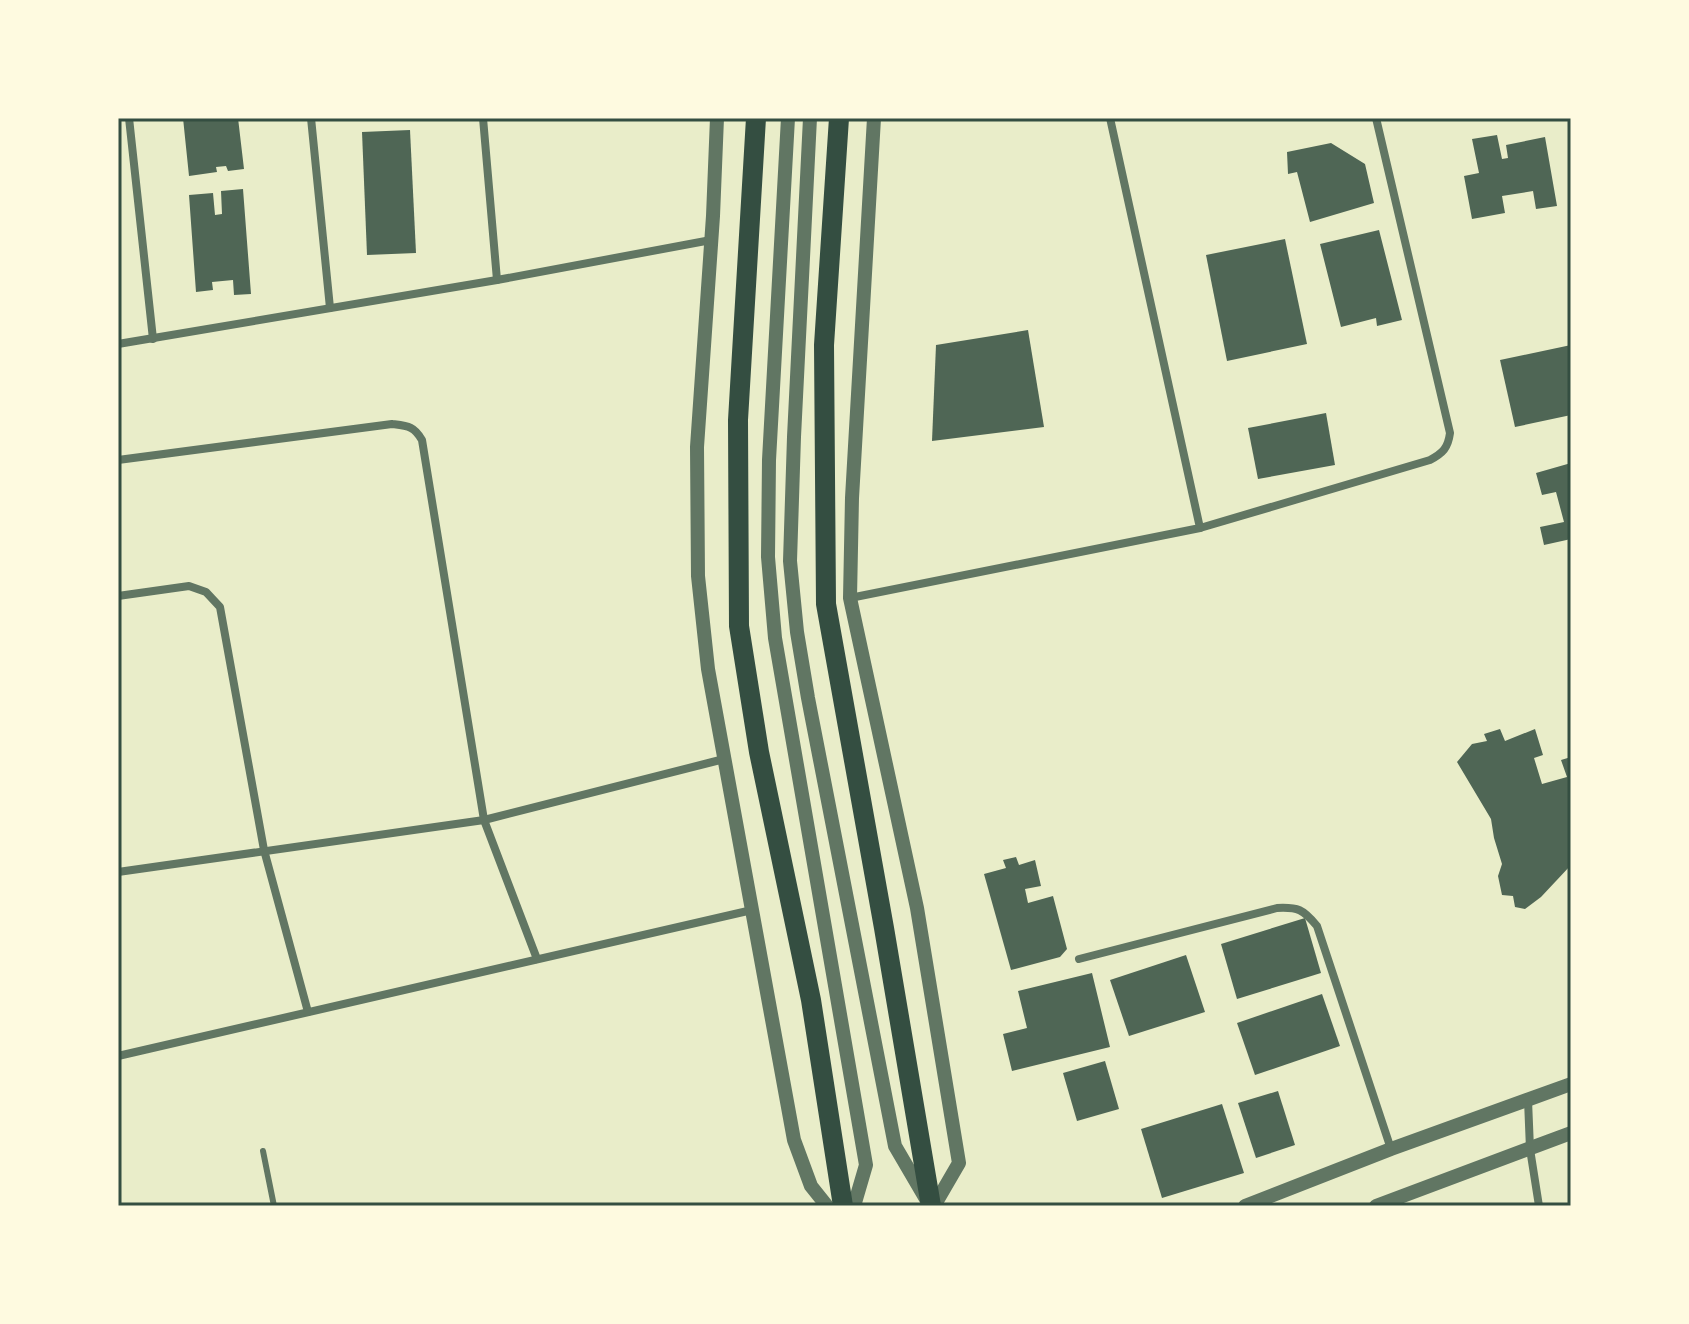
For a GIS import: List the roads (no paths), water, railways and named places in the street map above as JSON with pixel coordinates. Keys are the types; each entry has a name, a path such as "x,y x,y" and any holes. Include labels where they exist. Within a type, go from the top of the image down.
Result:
{"main road":[{"path":"756,118 738,420 739,626 759,752 811,1000 843,1206"},
{"path":"839,118 824,345 826,604 932,1206"}],"street":[{"path":"129,118 153,339"},
{"path":"311,118 330,308"},
{"path":"483,118 497,280"},
{"path":"717,118 697,447 698,576 708,669 794,1140 811,1186 827,1206"},
{"path":"788,118 769,460 768,557 775,638 866,1165 854,1206"},
{"path":"810,118 790,561 797,632 895,1146 932,1206 959,1163 917,908 850,598 852,498 874,118"},
{"path":"1110,118 1200,528"},
{"path":"850,598 1200,528 1430,460 1440,454 1448,446 1450,433 1376,118"},
{"path":"118,344 497,280 711,240"},
{"path":"118,460 392,424 416,430 422,440 484,820 537,959"},
{"path":"118,596 189,586 206,592 220,607 264,850 308,1012"},
{"path":"118,872 484,820 724,759"},
{"path":"1079,959 1277,908 1291,907 1305,911 1317,926 1391,1149"},
{"path":"118,1056 752,910"},
{"path":"1245,1206 1571,1084"},
{"path":"1528,1100 1530,1149 1539,1206"},
{"path":"1376,1206 1571,1133"}],"lane":[{"path":"263,1151 274,1206"}]}
